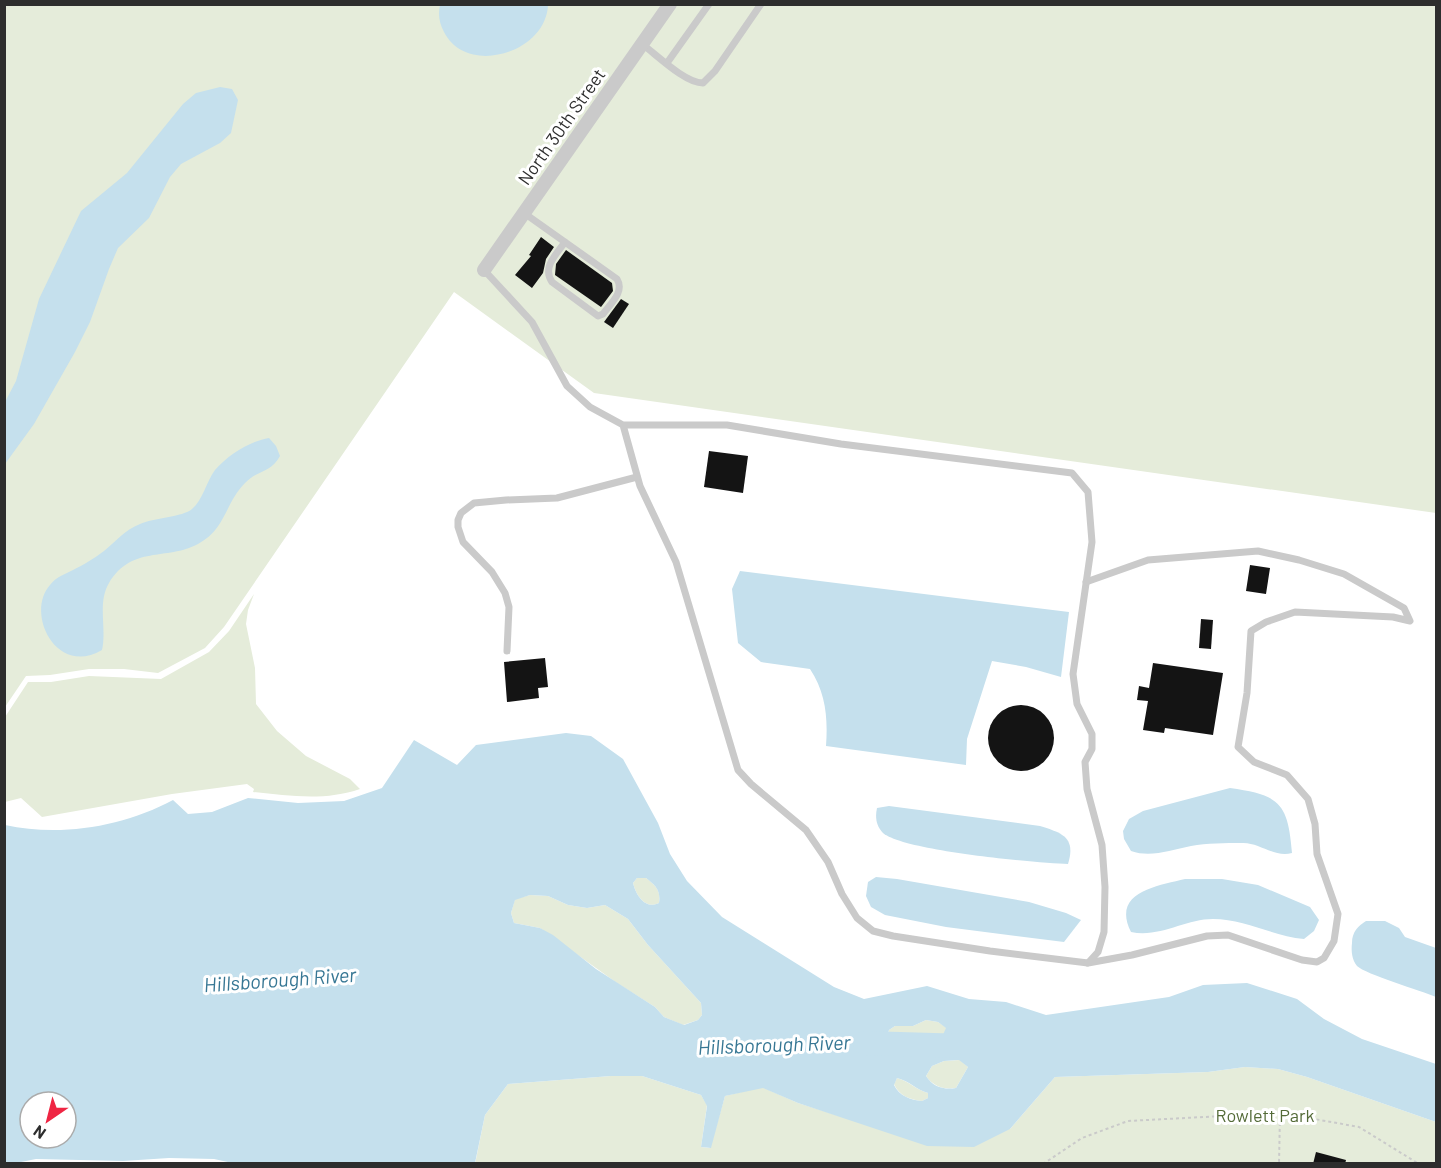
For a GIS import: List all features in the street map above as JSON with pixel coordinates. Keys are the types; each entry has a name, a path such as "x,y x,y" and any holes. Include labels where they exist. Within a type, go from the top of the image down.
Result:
{"street":[{"name":"North 30th Street","path":"483,270 670,4"}],"lane":[{"path":"667,63 710,4"},
{"path":"642,44 696,83 703,82 715,71 761,4"},
{"path":"524,213 565,242 617,279 620,283 620,291 603,315 598,315 588,309 552,282 547,275 548,266 565,242"},
{"path":"483,270 532,322 567,386 590,407 623,425 727,425 842,444 1072,473 1088,492 1092,542 1073,674 1077,705 1092,734 1092,749 1085,762 1086,789 1102,844 1105,887 1104,932 1098,952 1088,963"},
{"path":"623,425 640,486 676,562 738,770 751,784 806,830 828,862 842,894 857,918 873,931 990,951 1088,963 1132,955 1207,936 1228,934 1302,960 1317,962 1324,958 1334,941 1338,914 1317,854 1315,824 1308,799 1287,776 1254,762 1238,747 1247,693 1251,631 1266,622 1295,612 1393,617 1410,621 1404,608 1344,574 1299,560 1258,551 1148,560 1086,582"},
{"path":"507,651 510,607 505,593 492,572 463,542 458,527 461,513 474,503 557,498 637,477"}],"path":[{"path":"1043,1164 1082,1138 1128,1121 1280,1113 1359,1127 1419,1164"},
{"path":"1279,1164 1280,1113"}],"green space":[{"path":"5,5 1436,5 1436,513 594,393 454,292 224,627 205,648 158,673 124,669 89,669 26,676 5,707"},
{"path":"254,594 246,624 255,668 256,704 277,731 306,756 350,779 360,789 334,795 294,796 253,792 254,789 247,784 172,794 42,817 21,798 5,802 5,717 28,682 51,682 89,676 161,679 209,652 229,631"},
{"path":"637,878 646,878 655,886 659,895 659,903 649,905 642,900 633,883"},
{"path":"530,895 548,896 568,905 587,908 605,905 628,919 648,945 701,1003 702,1015 698,1020 683,1025 664,1017 655,1007 540,928 514,923 511,913 515,899"},
{"path":"926,1020 938,1022 947,1028 942,1037 929,1047 912,1048 887,1038 889,1030 895,1026 913,1026"},
{"path":"960,1060 968,1067 956,1088 939,1086 926,1076 932,1066 944,1061"},
{"name":"Rowlett Park","path":"1245,1067 1278,1069 1307,1077 1436,1122 1436,1164 475,1164 485,1115 508,1084 611,1076 642,1076 701,1095 707,1105 701,1147 710,1148 725,1096 762,1087 798,1103 855,1121 1010,1129 1055,1077 1208,1072"},
{"path":"897,1078 928,1093 928,1098 922,1101 902,1094 894,1084"}],"water":[{"path":"440,5 548,5 544,22 534,36 520,47 486,56 470,54 455,46 441,25"},
{"path":"220,87 232,89 238,100 231,133 220,143 181,164 170,177 149,218 118,248 90,322 75,352 34,424 5,464 5,402 16,381 39,299 81,211 127,173 183,104 196,93"},
{"path":"269,438 276,446 280,456 272,466 245,483 220,523 207,538 186,549 139,558 118,571 105,591 102,650 86,656 71,655 59,649 49,638 43,625 41,611 43,597 52,582 97,556 135,526 188,512 199,501 220,464 247,445"},
{"path":"740,571 1069,612 1061,677 1026,667 992,661 967,739 966,765 826,746 825,706 820,687 810,669 761,662 738,643 732,589"},
{"path":"566,733 591,736 623,759 658,823 670,854 687,881 722,917 834,987 864,999 927,986 969,999 1006,1002 1046,1015 1169,997 1203,985 1247,983 1297,999 1324,1019 1362,1039 1436,1064 1436,1122 1307,1077 1278,1069 1245,1067 1208,1072 1055,1077 1010,1129 974,1147 927,1146 798,1103 763,1088 725,1096 711,1148 701,1147 707,1106 701,1095 642,1076 611,1076 508,1084 485,1115 475,1163 237,1164 214,1159 169,1158 123,1161 36,1159 5,1163 5,825 47,830 91,827 133,817 173,800 188,814 212,812 248,798 298,803 344,801 382,788 414,740 457,765 476,745","holes":["637,878 646,878 657,888 659,903 649,905 642,900 633,883","530,895 548,896 568,905 587,908 605,905 628,919 648,945 701,1003 702,1015 698,1020 684,1025 664,1017 655,1007 596,969 553,935 540,928 514,923 511,913 515,900","926,1020 938,1022 946,1028 936,1043 928,1047 912,1048 887,1037 889,1030 895,1026 913,1026","959,1060 968,1067 956,1088 939,1087 926,1076 932,1066 944,1061","897,1078 906,1081 928,1093 928,1098 922,1101 906,1097 894,1085"]},
{"path":"1230,788 1260,794 1271,798 1278,804 1288,823 1292,853 1273,852 1248,843 1216,843 1146,854 1131,851 1124,839 1123,831 1129,819 1143,811"},
{"path":"889,806 1040,826 1061,834 1069,842 1068,864 971,855 896,839 883,833 877,821 877,808"},
{"path":"876,877 1029,902 1081,920 1064,942 946,927 885,915 871,907 866,896 868,882"},
{"path":"1185,879 1222,879 1258,885 1310,907 1319,920 1314,931 1304,939 1236,922 1213,919 1152,933 1131,932 1126,919 1127,908 1132,899 1150,888"},
{"path":"1366,921 1385,921 1399,928 1405,937 1436,948 1436,997 1382,978 1357,966 1352,955 1352,939 1356,930"}],"building":[{"path":"541,237 554,247 546,259 543,273 532,288 515,275 531,256 529,255"},
{"path":"566,250 612,283 613,291 601,307 555,275 556,264"},
{"path":"621,299 629,304 613,328 604,322"},
{"path":"709,451 748,456 743,493 704,487"},
{"path":"1250,565 1270,568 1266,594 1246,591"},
{"path":"1201,619 1213,620 1211,649 1199,648"},
{"path":"545,658 548,687 538,688 539,698 507,702 504,662"},
{"path":"1153,663 1223,673 1213,735 1165,728 1164,733 1143,730 1148,701 1137,700 1139,686 1149,688"},
{"path":"1015,705 1027,705 1039,710 1049,720 1054,738 1052,751 1039,766 1027,771 1015,771 1003,766 993,756 988,744 988,732 993,720 1003,710"},
{"path":"1316,1152 1346,1160 1345,1164 1313,1164"}],"waterway":[{"name":"Hillsborough River","path":"865,1043 968,1046"}]}
